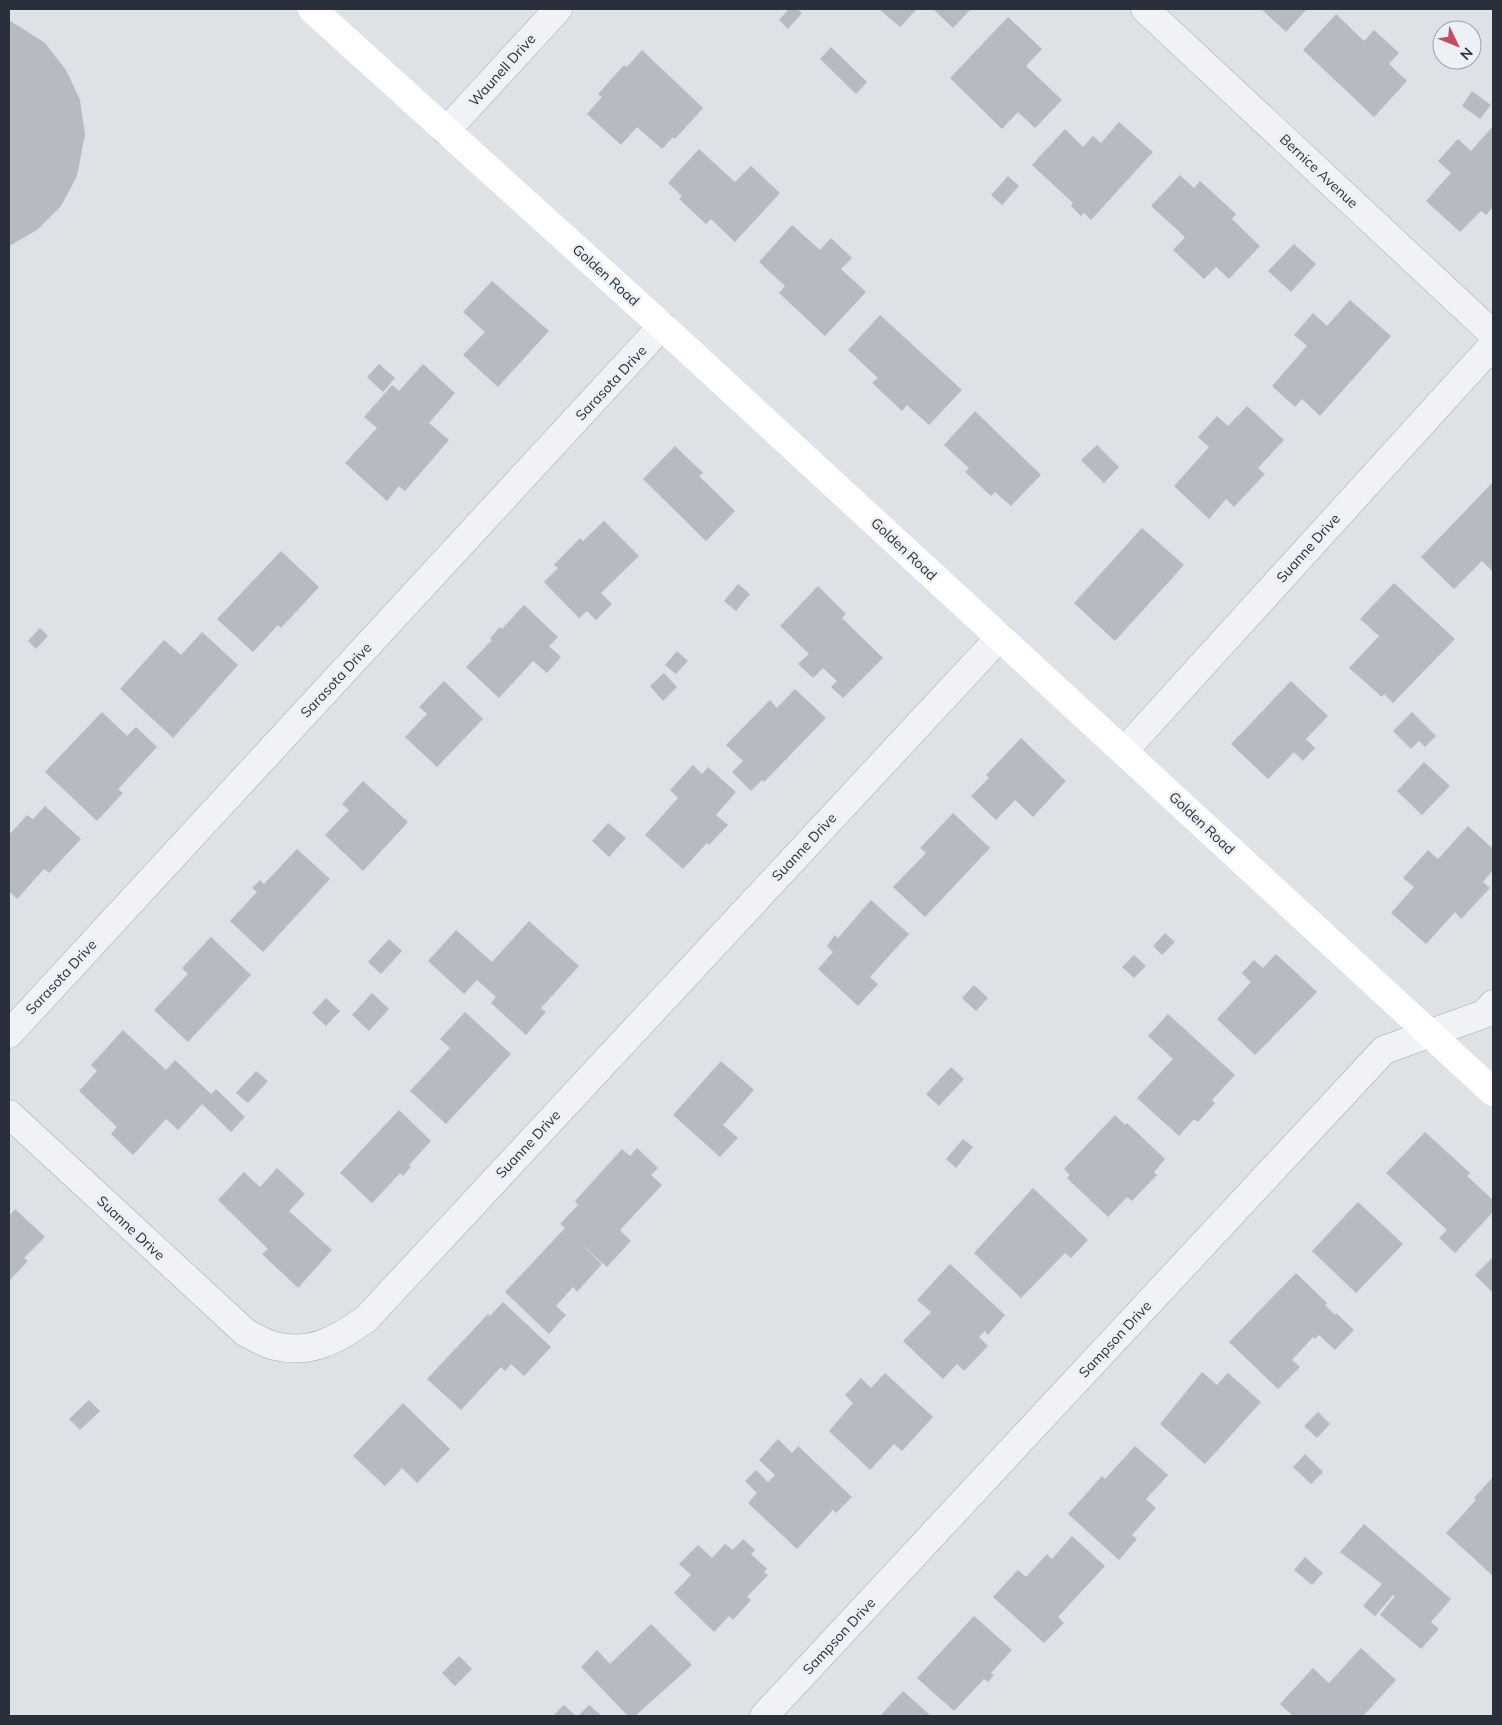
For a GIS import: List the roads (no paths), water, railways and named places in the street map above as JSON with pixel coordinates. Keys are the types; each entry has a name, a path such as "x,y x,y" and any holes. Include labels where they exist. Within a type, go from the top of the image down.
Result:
{"street":[{"name":"Golden Road","path":"312,9 662,326 1493,1092"},
{"name":"Waunell Drive","path":"446,130 558,9"},
{"name":"Bernice Avenue","path":"1145,9 1493,334"},
{"name":"Sarasota Drive","path":"9,1034 662,326"},
{"name":"Suanne Drive","path":"1124,751 1493,345"},
{"name":"Suanne Drive","path":"9,1114 246,1333 275,1346 283,1347 307,1348 339,1338 366,1319 1000,637"},
{"name":"Sampson Drive","path":"764,1716 1384,1050 1484,1014 1493,1004"}]}
